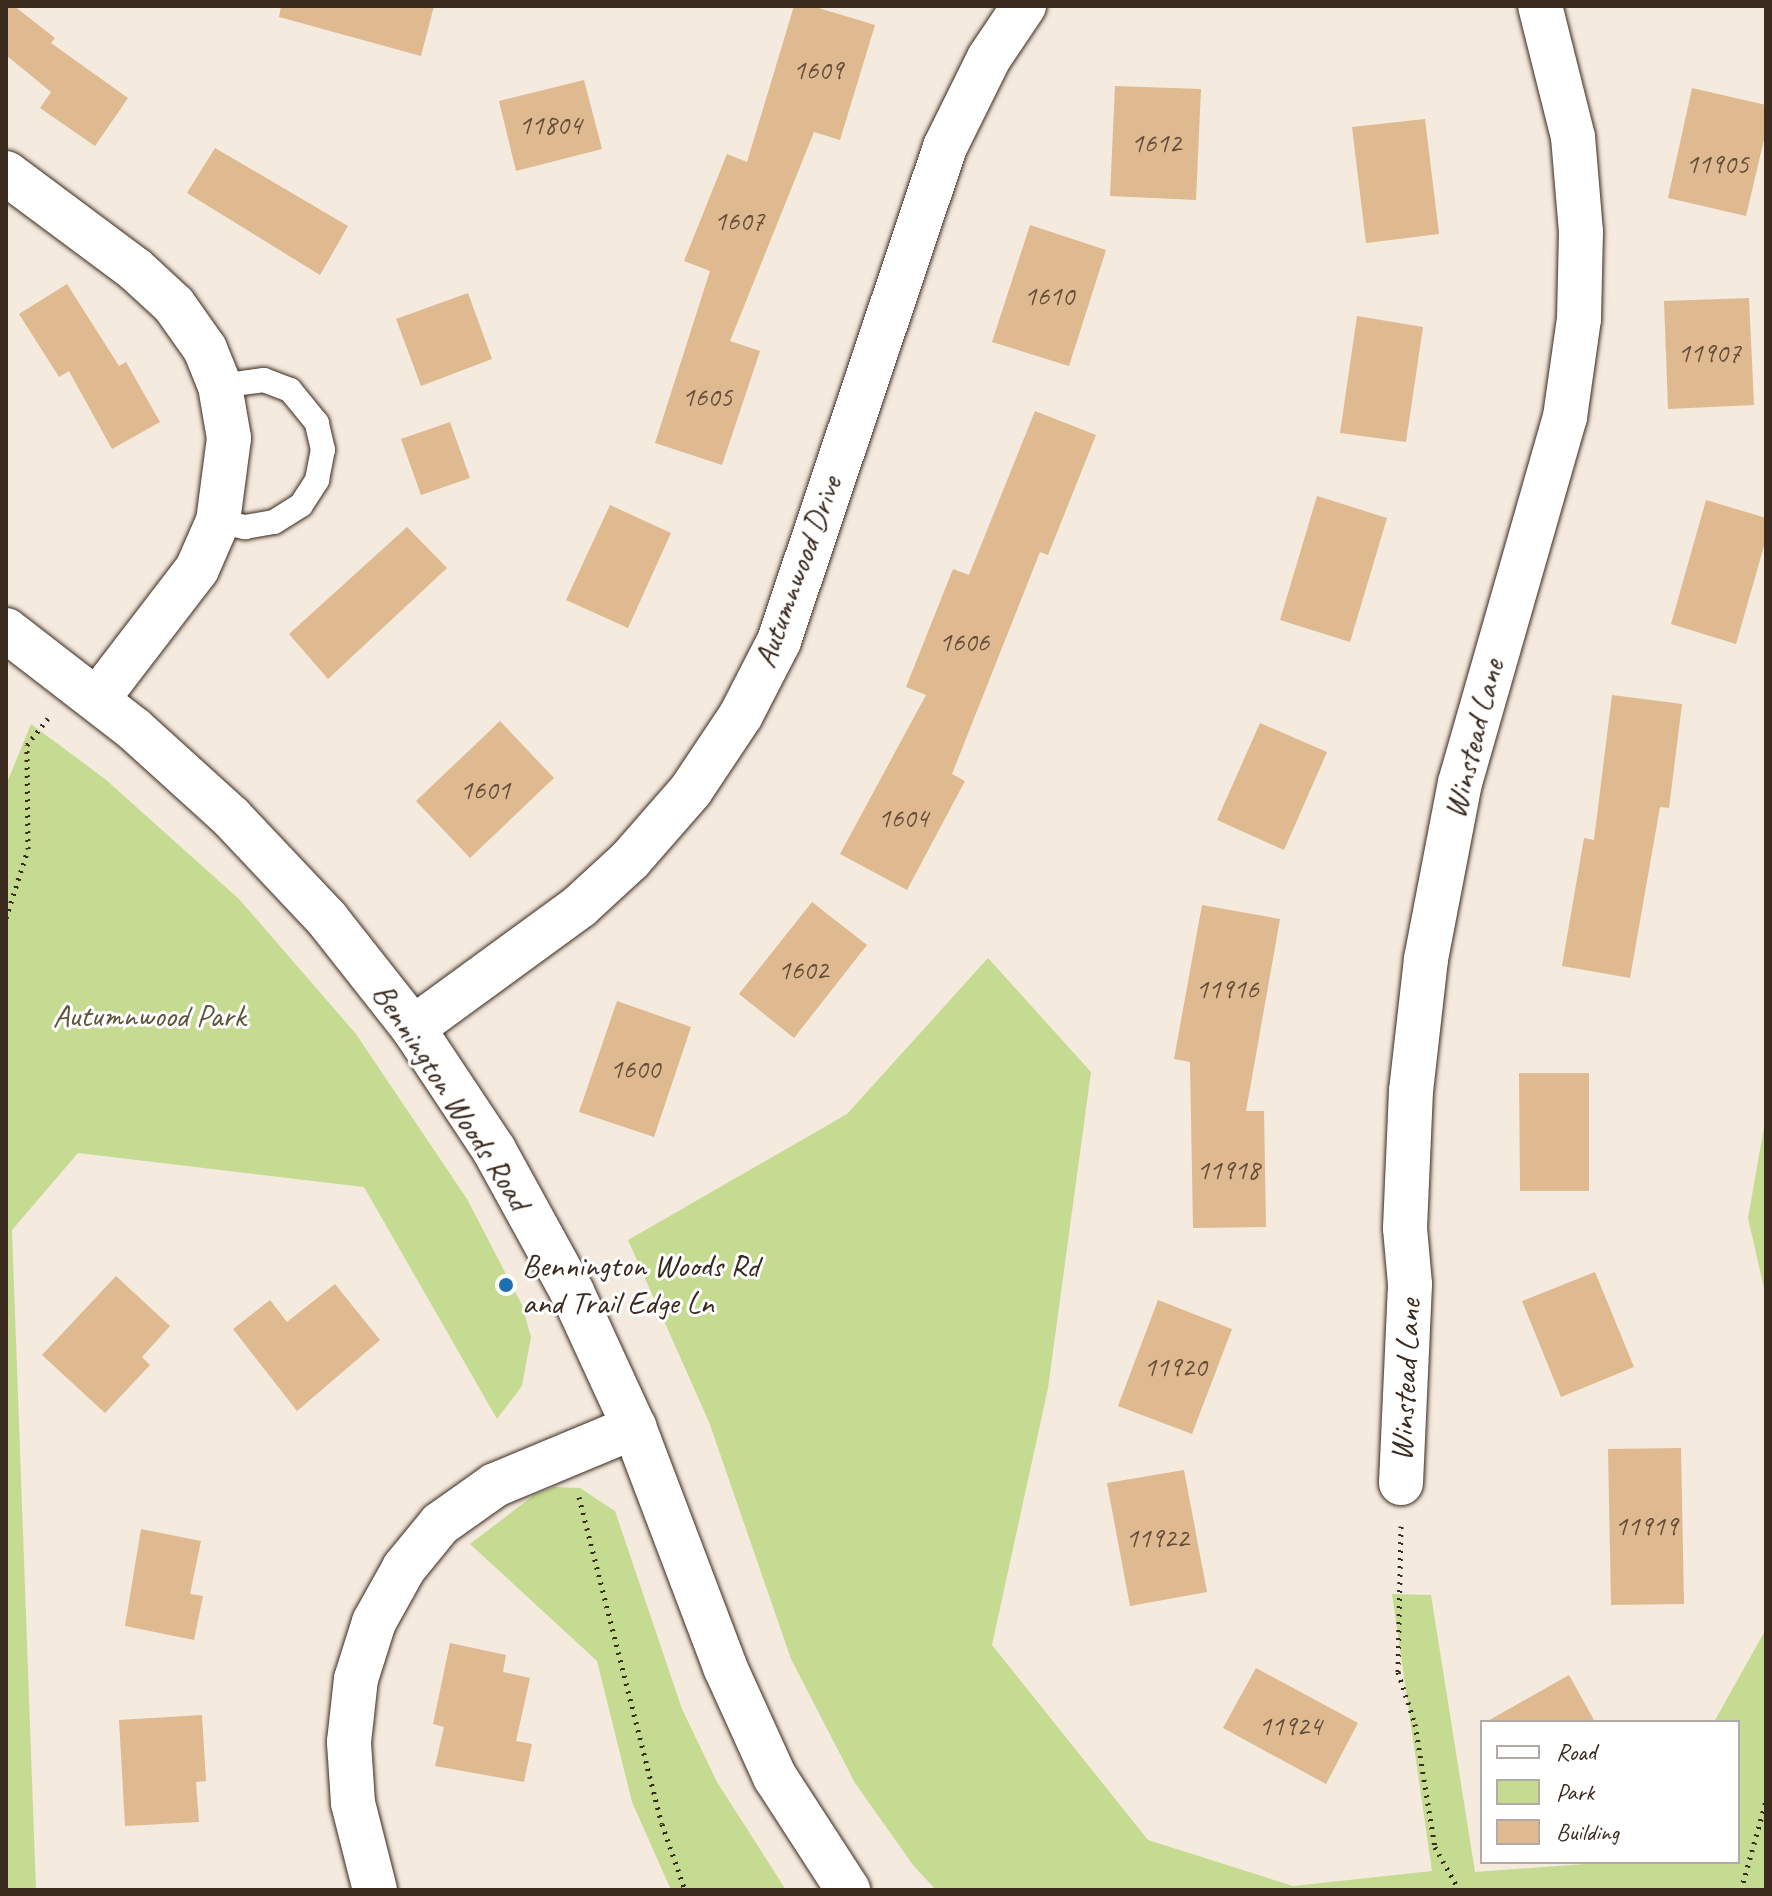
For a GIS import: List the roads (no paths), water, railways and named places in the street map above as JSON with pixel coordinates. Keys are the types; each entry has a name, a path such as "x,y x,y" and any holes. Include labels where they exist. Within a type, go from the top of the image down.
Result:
{"street":[{"name":"Autumnwood Drive","path":"413,1028 580,906 630,860 691,790 741,715 779,641 945,147 989,58 1024,6"},
{"name":"Winstead Lane","path":"1401,1483 1410,1284 1405,1228 1411,1091 1426,959 1460,783 1565,417 1579,319 1581,232 1573,137 1540,6"},
{"path":"6,173 135,269 174,305 205,349 220,386 228,473 218,521 197,569 86,690"},
{"name":"Bennington Woods Road","path":"6,630 86,690 231,817 327,919 413,1028 494,1150 572,1292 634,1427 731,1681 775,1777 848,1890"},
{"path":"375,1890 353,1803 349,1742 356,1679 374,1622 404,1568 440,1524 495,1485 634,1427"}],"lane":[{"path":"218,521 245,527 274,522 301,505 317,480 323,450 317,423 290,390 264,380 220,386"}],"place":[{"name":"Bennington Woods Rd and Trail Edge Ln","path":"506,1285"}],"park label":[{"name":"Autumnwood Park","path":"149,1016"}]}
